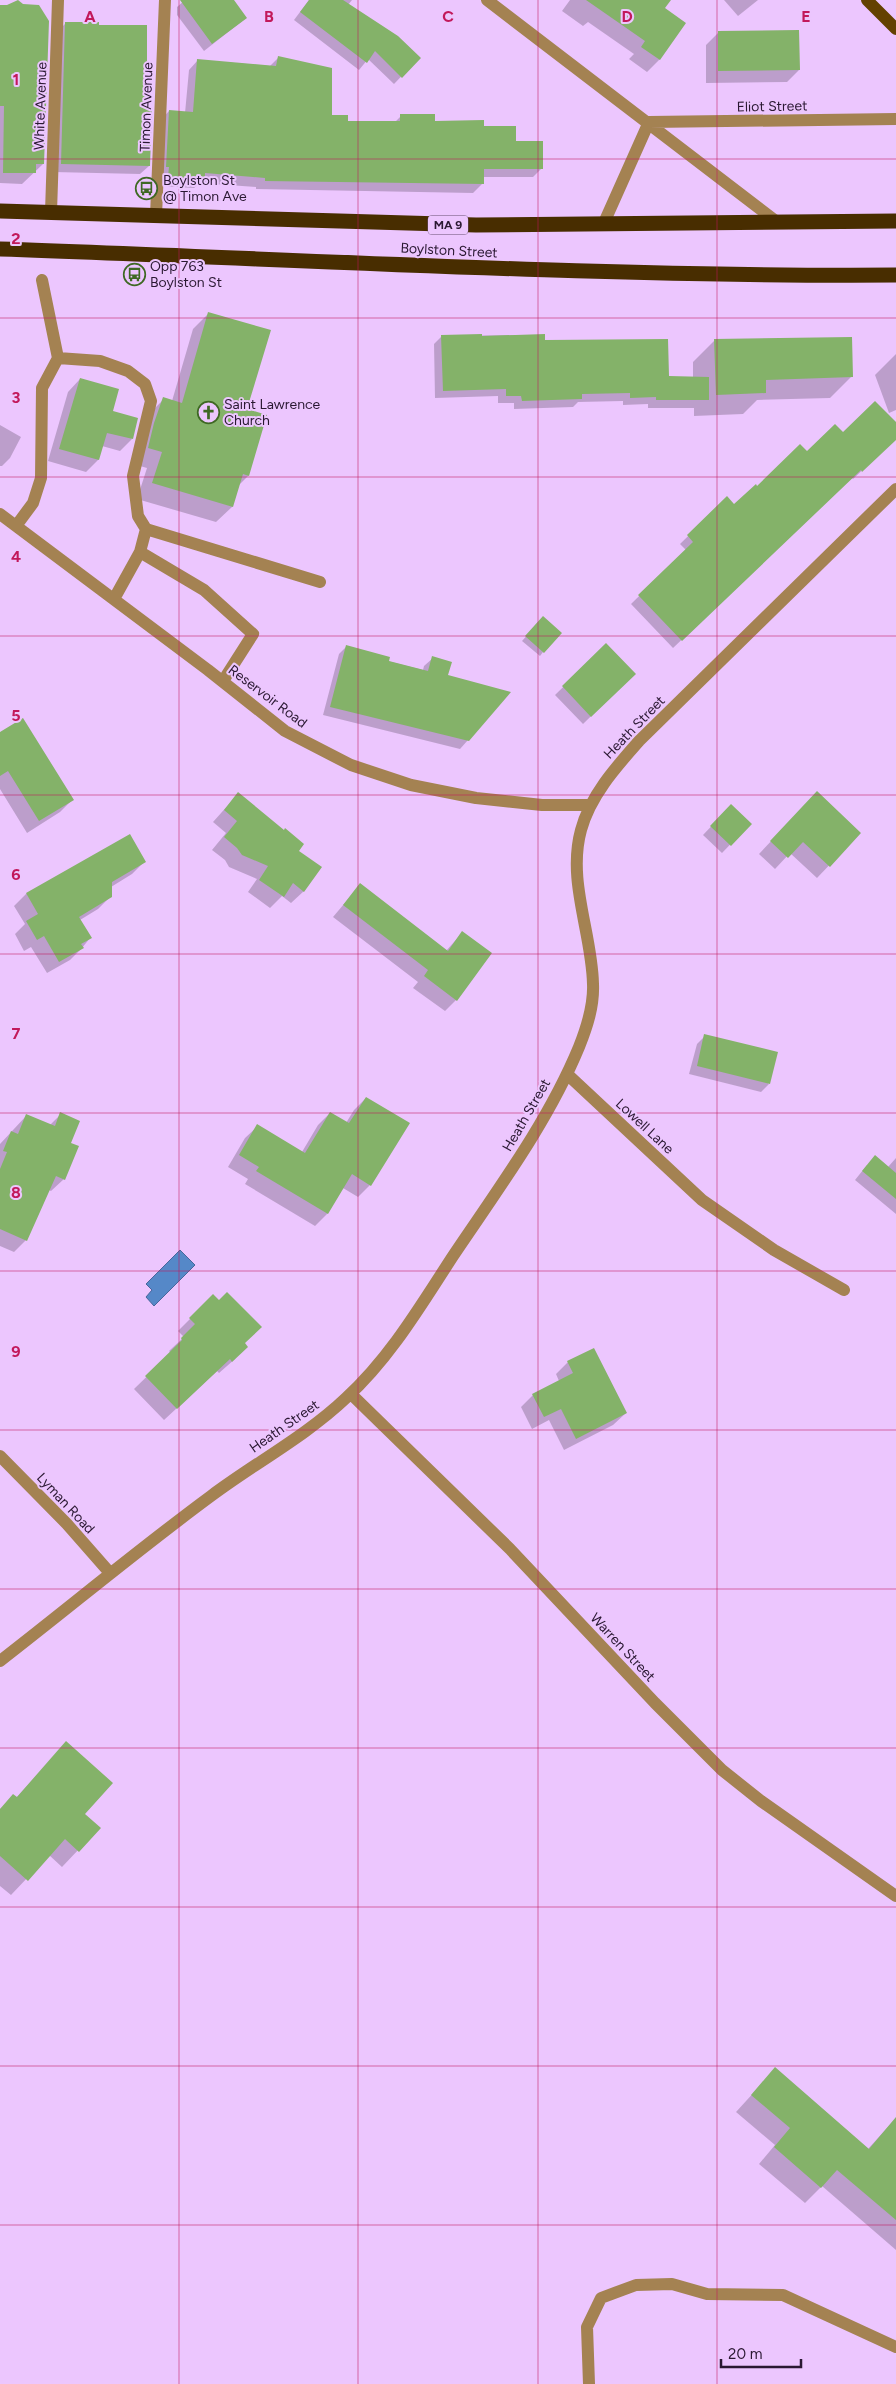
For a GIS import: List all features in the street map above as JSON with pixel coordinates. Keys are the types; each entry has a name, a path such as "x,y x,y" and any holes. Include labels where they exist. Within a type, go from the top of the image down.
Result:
{"highway":[{"name":"Boylston Street","path":"0,211 380,223 603,225 896,221"},
{"name":"Boylston Street","path":"0,249 586,272 757,276 896,275"}],"main road":[{"path":"866,0 896,30"}],"street":[{"name":"White Avenue","path":"51,212 58,0"},
{"name":"Timon Avenue","path":"156,216 165,0"},
{"path":"487,0 649,122 777,222"},
{"name":"Eliot Street","path":"649,122 896,119"},
{"path":"603,225 649,122"},
{"path":"16,526 33,503 41,478 42,388 58,358 42,280"},
{"path":"58,358 100,361 128,371 145,384 152,401 134,476 138,516 146,529 320,582"},
{"name":"Heath Street","path":"0,1661 214,1493 322,1418 351,1394 398,1338 522,1154 567,1074 590,1016 593,985 591,954 576,862 581,830 591,805 611,773 639,741 896,489"},
{"name":"Reservoir Road","path":"0,514 223,681 285,730 351,765 411,785 476,798 542,805 591,805"},
{"path":"114,599 140,552 146,529"},
{"path":"140,552 204,590 253,634 223,681"},
{"name":"Lowell Lane","path":"567,1074 702,1200 774,1250 844,1290"},
{"name":"Warren Street","path":"351,1394 510,1549 722,1770 761,1801 896,1896"},
{"name":"Lyman Road","path":"0,1456 67,1524 110,1573"},
{"path":"589,2384 587,2327 601,2298 636,2285 672,2284 715,2295 783,2296 896,2347"}],"water":[{"path":"180,1250 195,1265 154,1306 146,1297 152,1290 146,1284"}],"building":[{"path":"18,0 23,4 39,5 49,21 44,164 36,164 36,173 3,173 4,106 0,106 0,5 7,5"},
{"path":"180,0 234,0 247,18 212,44"},
{"path":"309,0 343,0 398,36 421,58 402,78 375,51 367,63 300,12"},
{"path":"586,0 671,0 665,8 686,23 660,60 641,47 645,41"},
{"path":"65,22 99,22 99,25 147,25 147,108 152,109 150,166 61,164"},
{"path":"799,30 800,70 718,71 718,31"},
{"path":"278,56 332,68 332,115 348,115 348,121 400,121 400,114 435,114 435,121 484,120 484,126 516,126 516,141 543,141 543,169 484,169 484,184 265,181 265,178 205,173 205,180 168,177 169,167 166,167 169,110 193,112 197,59 276,66"},
{"name":"Saint Lawrence Church","path":"208,312 271,330 247,409 267,415 249,476 243,474 233,507 152,483 162,452 148,448 154,423 163,397 182,403"},
{"path":"482,334 482,336 545,334 545,340 668,339 669,376 709,377 709,400 656,400 656,397 630,398 630,393 582,394 582,399 522,401 521,396 506,396 506,389 443,391 441,335"},
{"path":"852,337 853,377 766,380 766,393 716,395 714,339"},
{"path":"80,378 119,389 113,411 138,418 133,439 107,433 99,460 59,449"},
{"path":"875,401 896,422 896,440 862,472 861,470 682,641 638,595 693,542 687,535 727,496 734,504 756,484 757,486 800,444 807,451 835,424 843,432"},
{"path":"543,616 562,633 544,653 525,636"},
{"path":"606,643 636,674 591,717 562,686"},
{"path":"346,645 390,657 389,661 428,671 432,656 452,662 448,675 511,692 469,741 330,707"},
{"path":"23,718 74,800 39,821 8,771 0,776 0,732"},
{"path":"817,791 861,833 830,867 803,842 788,858 770,841"},
{"path":"238,792 304,844 299,851 322,867 304,892 293,883 284,897 259,880 268,866 242,855 224,837 237,821 224,810"},
{"path":"731,804 752,824 731,846 710,826"},
{"path":"130,834 146,862 112,882 112,897 79,917 92,938 81,944 84,948 59,962 44,936 37,940 26,921 38,914 26,893"},
{"path":"360,883 448,951 462,931 492,953 457,1001 424,976 428,970 343,905"},
{"path":"704,1034 778,1052 770,1084 697,1066"},
{"path":"366,1097 410,1123 371,1186 352,1174 328,1214 256,1171 259,1167 239,1155 257,1124 305,1153 330,1112 349,1123"},
{"path":"60,1112 80,1121 71,1143 79,1146 65,1180 56,1176 27,1241 0,1229 0,1169 7,1152 3,1151 11,1131 18,1134 26,1114 55,1126"},
{"path":"875,1155 896,1173 896,1199 862,1171"},
{"path":"227,1292 262,1327 245,1343 248,1347 232,1362 230,1359 177,1409 145,1376 182,1340 181,1338 195,1324 189,1318 213,1294 219,1300"},
{"path":"594,1348 627,1413 576,1439 561,1409 544,1417 532,1394 573,1373 567,1361"},
{"path":"66,1741 113,1783 85,1814 101,1828 79,1852 65,1839 28,1881 0,1856 0,1809 13,1794 17,1797"},
{"path":"775,2067 869,2149 896,2117 896,2220 837,2170 821,2188 774,2147 790,2128 751,2095"}],"place":[{"name":"Boylston St @ Timon Ave","path":"147,188"},
{"name":"Opp 763 Boylston St","path":"134,274"},
{"name":"Saint Lawrence Church","path":"208,412"}]}
